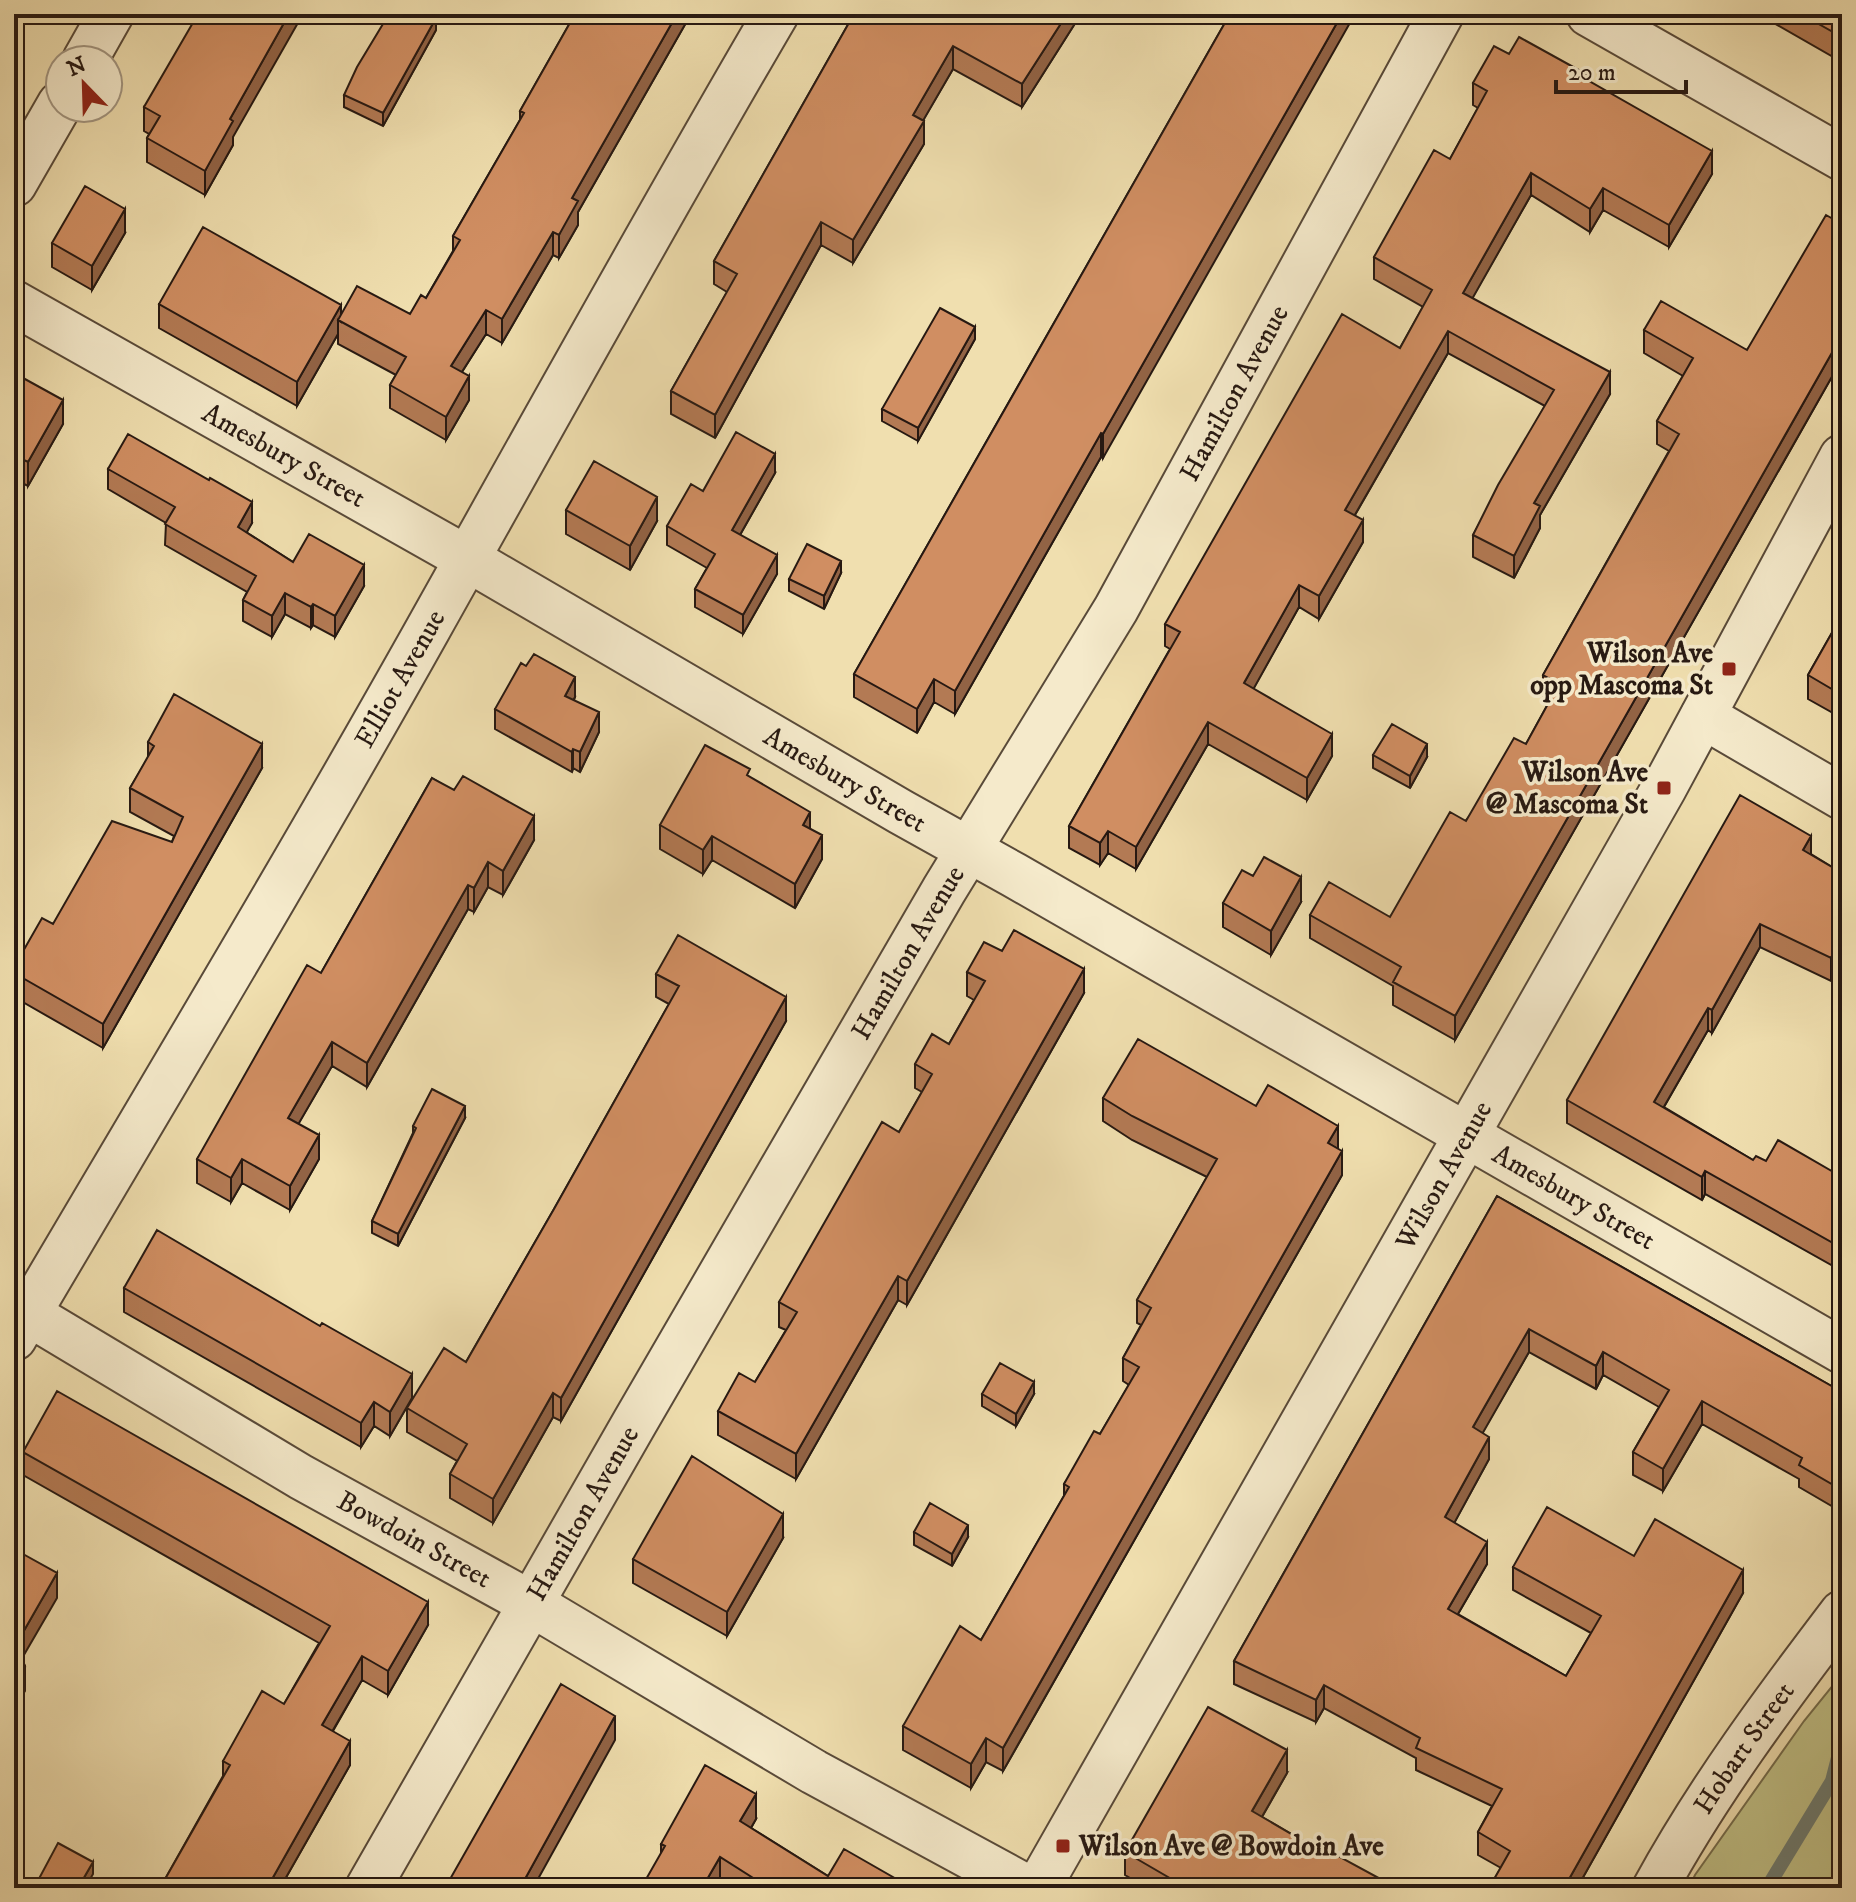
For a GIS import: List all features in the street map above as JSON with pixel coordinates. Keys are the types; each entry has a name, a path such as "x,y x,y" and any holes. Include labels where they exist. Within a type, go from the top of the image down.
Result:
{"street":[{"path":"94,44 111,14"},
{"name":"Elliot Avenue","path":"19,1319 205,1019 650,229 776,14"},
{"name":"Hamilton Avenue","path":"368,1888 968,849 1116,609 1441,14"},
{"path":"1589,14 1842,158"},
{"path":"14,184 48,124"},
{"name":"Amesbury Street","path":"14,303 466,558 1842,1351"},
{"name":"Wilson Avenue","path":"1038,1888 1703,716 1842,457"},
{"path":"1703,716 1842,797"},
{"name":"Bowdoin Street","path":"19,1319 530,1603 814,1772 1028,1888"},
{"name":"Hobart Street","path":"1655,1888 1692,1822 1783,1691 1842,1613"}],"green space":[{"path":"1842,1674 1842,1888 1689,1888 1695,1875 1804,1721"}],"building":[{"path":"198,14 289,14 230,119 233,121 205,171 147,138 160,116 144,107"},
{"path":"389,14 429,14 436,18 383,113 344,95"},
{"path":"575,14 677,14 572,198 578,201 559,235 553,232 502,319 486,310 451,366 469,376 446,417 390,385 406,357 338,320 357,286 410,314 421,295 426,298 460,240 453,236 524,113 520,111"},
{"path":"854,14 1067,14 1022,84 953,46 913,115 924,121 853,240 821,222 715,415 671,391 737,274 714,261"},
{"path":"1230,14 1342,14 955,691 934,679 917,709 854,674"},
{"path":"1801,14 1842,14 1842,37"},
{"path":"1519,37 1712,151 1669,225 1603,188 1590,209 1531,173 1463,293 1610,372 1534,503 1540,506 1514,556 1473,535 1498,485 1554,390 1448,331 1345,510 1363,520 1319,596 1299,585 1244,683 1332,734 1307,778 1208,722 1136,847 1108,831 1100,843 1069,826 1180,632 1165,624 1342,314 1400,348 1432,290 1374,257 1434,150 1450,159 1487,91 1473,83 1494,46 1509,54"},
{"path":"85,186 125,209 92,266 52,243"},
{"path":"1826,215 1842,224 1842,335 1455,1016 1393,982 1401,967 1310,915 1329,882 1390,917 1450,812 1466,821 1514,738 1526,744 1559,684 1543,675 1679,434 1657,421 1693,358 1644,330 1661,301 1747,350"},
{"path":"203,227 341,305 297,382 159,304"},
{"path":"940,308 975,327 918,428 882,409"},
{"path":"14,373 63,400 28,462 22,459 14,474"},
{"path":"736,432 775,454 732,530 777,555 743,615 695,589 715,554 667,526 691,484 703,491"},
{"path":"128,434 252,502 238,527 293,562 309,534 364,565 335,616 285,593 272,616 243,600 256,576 165,524 175,507 108,469"},
{"path":"594,461 657,497 630,546 566,510"},
{"path":"807,544 841,561 824,596 789,579"},
{"path":"1842,615 1842,695 1808,675"},
{"path":"534,654 575,677 565,696 599,712 580,752 573,749 572,752 495,709 521,663 526,666"},
{"path":"174,694 262,744 103,1024 14,973 14,967 42,918 53,924 112,821 172,842 183,817 130,788 154,746 148,742"},
{"path":"1392,724 1427,744 1410,776 1373,755"},
{"path":"705,745 750,769 747,775 810,812 803,825 822,835 795,884 712,836 703,850 660,825"},
{"path":"463,776 534,816 503,871 488,862 474,888 468,885 367,1063 332,1042 288,1118 319,1135 290,1186 242,1159 231,1178 197,1159 307,965 321,973 432,778 454,790"},
{"path":"1740,795 1811,836 1803,850 1842,873 1842,935 1831,958 1760,924 1712,1010 1708,1008 1654,1102 1753,1160 1756,1156 1766,1161 1778,1140 1842,1177 1842,1248 1705,1171 1702,1177 1567,1100"},
{"path":"1264,857 1301,877 1271,931 1223,903 1242,870 1253,876"},
{"path":"1014,930 1084,969 907,1281 898,1276 796,1454 718,1411 739,1373 755,1382 797,1312 779,1302 882,1122 899,1132 932,1074 915,1064 932,1034 949,1044 985,981 967,972 984,942 1002,951"},
{"path":"678,935 786,997 561,1398 553,1393 493,1499 450,1474 467,1444 407,1408 444,1348 466,1362 554,1209 679,986 656,974"},
{"path":"1138,1039 1256,1106 1268,1085 1338,1126 1328,1143 1342,1151 1003,1748 986,1738 971,1764 903,1726 960,1626 981,1640 1069,1487 1064,1484 1094,1431 1100,1434 1139,1367 1123,1358 1151,1308 1137,1300 1217,1159 1103,1098"},
{"path":"432,1089 465,1106 398,1234 372,1221"},
{"path":"14,1136 20,1140 14,1150"},
{"path":"1497,1196 1842,1392 1842,1490 1799,1465 1802,1458 1702,1401 1663,1469 1633,1452 1669,1390 1603,1352 1596,1366 1529,1329 1473,1427 1489,1437 1445,1517 1487,1542 1448,1609 1566,1676 1601,1616 1513,1567 1547,1507 1634,1556 1655,1519 1743,1570 1564,1888 1489,1888 1510,1851 1478,1832 1502,1789 1416,1748 1420,1738 1324,1685 1316,1700 1234,1661"},
{"path":"157,1230 320,1326 322,1323 412,1374 390,1412 374,1402 361,1423 124,1288"},
{"path":"1000,1363 1034,1382 1016,1414 982,1394"},
{"path":"57,1391 428,1602 388,1671 362,1656 322,1725 350,1741 267,1888 160,1888 230,1765 223,1761 262,1691 284,1704 330,1626 23,1452"},
{"path":"692,1456 783,1514 727,1612 633,1559"},
{"path":"930,1503 968,1525 952,1554 914,1532"},
{"path":"14,1549 57,1573 14,1648"},
{"path":"14,1660 25,1667 14,1685"},
{"path":"561,1684 615,1716 520,1888 445,1888"},
{"path":"1208,1707 1287,1750 1252,1811 1329,1856 1331,1852 1397,1888 1187,1888 1125,1852"},
{"path":"705,1765 756,1794 740,1821 828,1876 844,1849 912,1888 769,1888 720,1857 702,1888 641,1888 665,1846 661,1844"},
{"path":"58,1843 93,1862 78,1888 34,1888"}],"waterway":[{"path":"1767,1888 1832,1781 1842,1742"}],"place":[{"name":"Wilson Ave opp Mascoma St","path":"1729,669"},
{"name":"Wilson Ave @ Mascoma St","path":"1664,788"},
{"name":"Wilson Ave @ Bowdoin Ave","path":"1063,1846"}]}
